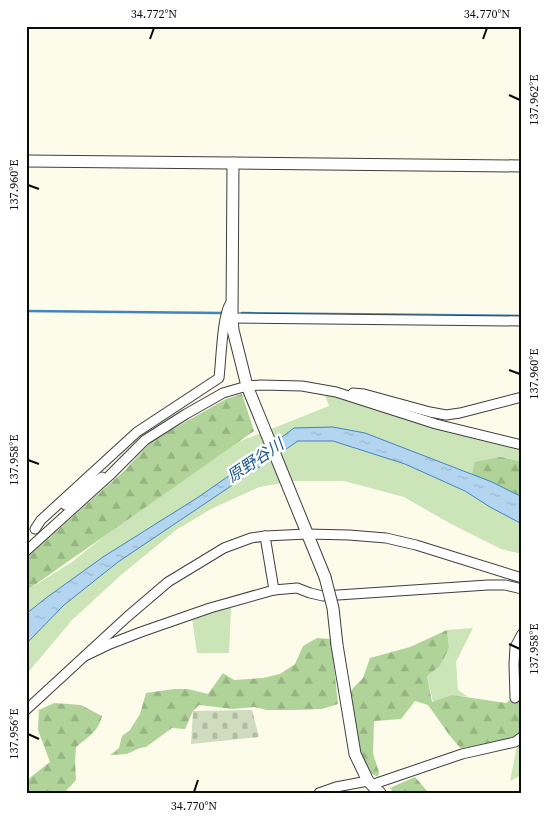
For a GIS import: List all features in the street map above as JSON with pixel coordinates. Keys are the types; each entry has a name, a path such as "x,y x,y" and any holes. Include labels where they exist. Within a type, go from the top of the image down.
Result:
{"street":[{"path":"26,161 522,166"},
{"path":"233,163 233,330 248,389 325,578 333,608 355,754 373,786"},
{"path":"31,531 137,432 219,378 224,326 228,307 232,301"},
{"path":"232,318 522,321"},
{"path":"26,552 120,466 145,440 223,393 261,385 302,386 336,392 364,394 446,415 522,397"},
{"path":"336,392 436,424 522,445"},
{"path":"31,531 44,523 88,486 120,466"},
{"path":"26,710 168,582 224,548 251,538 307,534 386,538 416,545 522,578"},
{"path":"265,536 274,590"},
{"path":"85,656 141,632 210,608 274,590 297,588 323,596 488,585 505,585 522,589"},
{"path":"515,698 515,647 522,634"},
{"path":"320,793 336,787 373,786 462,754 515,742 522,738"}],"green space":[{"path":"324,393 522,445 522,554 501,549 451,524 404,497 344,481 295,481 259,487 211,509 176,530 121,575 72,620 26,675 26,591 72,562 117,526 236,443 329,406"},
{"path":"242,394 254,431 26,591 26,558 124,471 152,441 226,399"},
{"path":"500,457 522,462 522,497 472,474 475,462"},
{"path":"231,607 229,653 197,653 192,618"},
{"path":"473,628 456,662 458,690 468,697 452,695 433,702 427,676 440,666 449,648 447,630"},
{"path":"447,630 449,648 440,666 427,676 432,702 452,695 506,703 522,690 522,737 462,750 428,705 415,701 401,719 374,721 373,754 379,772 378,777 365,770 360,753 351,692 363,678 370,658 410,647"},
{"path":"317,638 331,639 338,704 322,709 294,710 267,710 254,707 233,709 199,705 193,711 185,729 172,728 146,747 127,754 110,755 119,748 122,736 130,730 140,714 146,693 188,689 208,694 223,673 234,680 263,678 280,674 295,664 303,646"},
{"path":"54,703 81,705 102,716 95,730 76,747 76,780 64,793 26,793 26,782 50,762 38,730 39,710"},
{"path":"252,710 259,737 191,744 193,711"},
{"path":"522,738 522,775 510,781 518,740"},
{"path":"415,777 429,793 394,793 390,788"}],"water":[{"name":"原野谷川","path":"333,427 365,433 492,482 522,497 522,524 465,491 405,464 333,441 298,441 118,562 64,605 26,644 26,614 103,557 197,498 294,428"}],"waterway":[{"path":"26,311 222,313"},
{"path":"242,313 522,316"}]}
